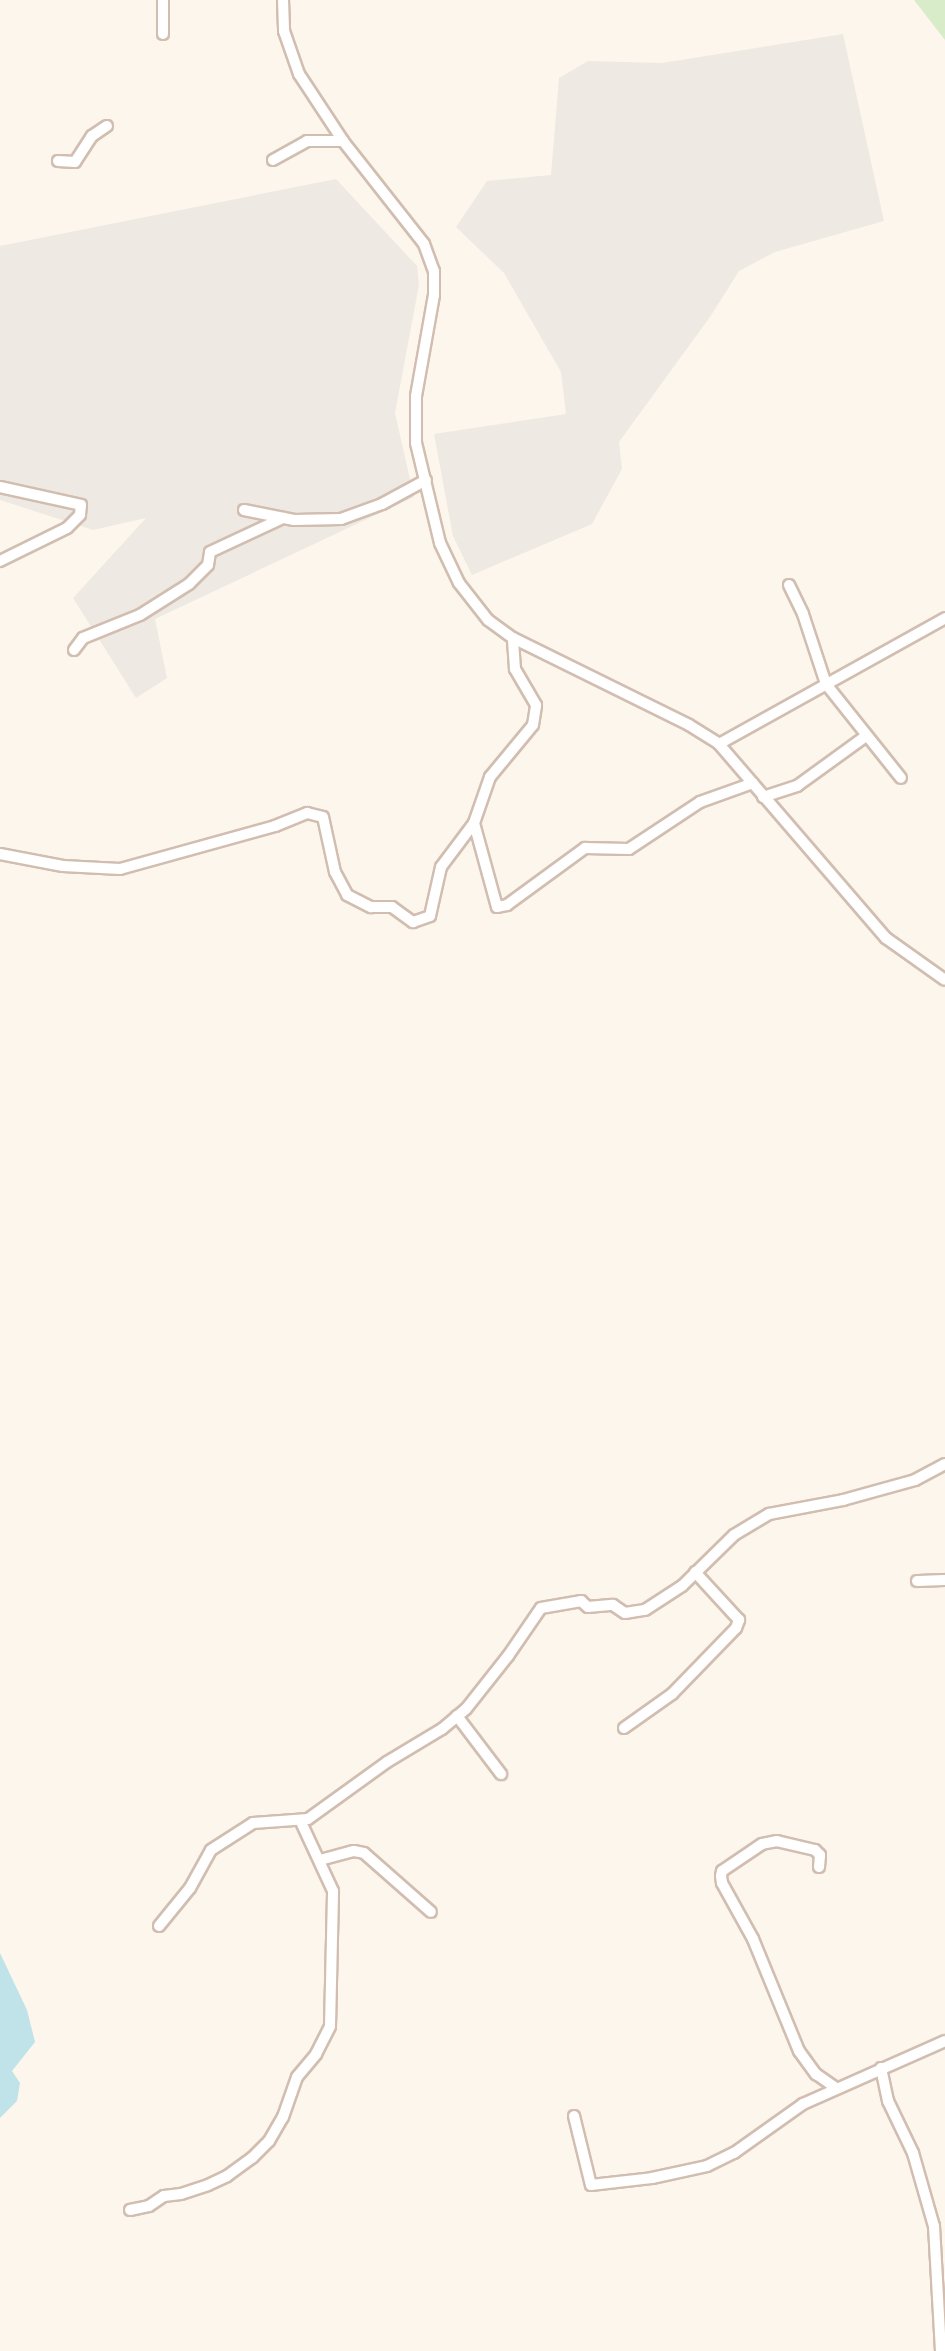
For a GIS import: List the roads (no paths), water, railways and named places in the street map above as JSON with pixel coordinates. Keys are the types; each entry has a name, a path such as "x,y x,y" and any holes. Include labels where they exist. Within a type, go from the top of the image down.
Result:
{"street":[{"path":"163,0 163,34"},
{"path":"283,0 284,31 299,74 343,141 424,244 434,271 434,295 415,406 416,443 440,543 459,583 488,620 513,638 689,725 719,744 886,939 945,980"},
{"path":"58,161 75,162 92,136 107,126"},
{"path":"273,160 307,141 343,141"},
{"path":"244,510 294,520 340,519 382,504 426,480"},
{"path":"0,487 81,505 80,515 67,528 0,561"},
{"path":"74,650 83,638 140,615 189,584 208,565 210,552 283,518"},
{"path":"789,585 803,614 826,684 901,778"},
{"path":"719,744 945,618"},
{"path":"0,855 63,866 120,869 275,826 307,813 323,817 335,872 347,895 371,907 392,907 413,922 430,916 441,867 474,823 490,777 533,725 536,705 515,669 513,638"},
{"path":"763,797 797,786 866,736"},
{"path":"474,823 497,907 507,905 585,848 629,849 700,802 753,783"},
{"path":"159,1926 190,1888 211,1850 253,1823 308,1819 387,1762 442,1730 457,1716 508,1656 541,1608 581,1601 588,1607 613,1605 625,1613 645,1610 682,1586 734,1535 769,1514 843,1500 915,1480 945,1464"},
{"path":"624,1728 672,1694 736,1628 739,1620 696,1572"},
{"path":"917,1581 945,1580"},
{"path":"457,1716 501,1774"},
{"path":"130,2210 149,2206 164,2196 182,2194 227,2176 269,2141 283,2117 297,2078 316,2054 330,2026 333,1891 300,1820"},
{"path":"819,1867 820,1855 815,1850 777,1841 762,1844 722,1871 721,1876 722,1883 753,1939 800,2051 816,2074 836,2088"},
{"path":"320,1860 354,1851 364,1853 431,1912"},
{"path":"574,2116 587,2179 591,2185 652,2178 707,2166 734,2153 803,2104 945,2041"},
{"path":"881,2068 888,2101 913,2153 934,2226 941,2351"}],"water":[{"path":"0,1953 27,2010 35,2042 12,2071 20,2083 17,2101 0,2118"}]}
